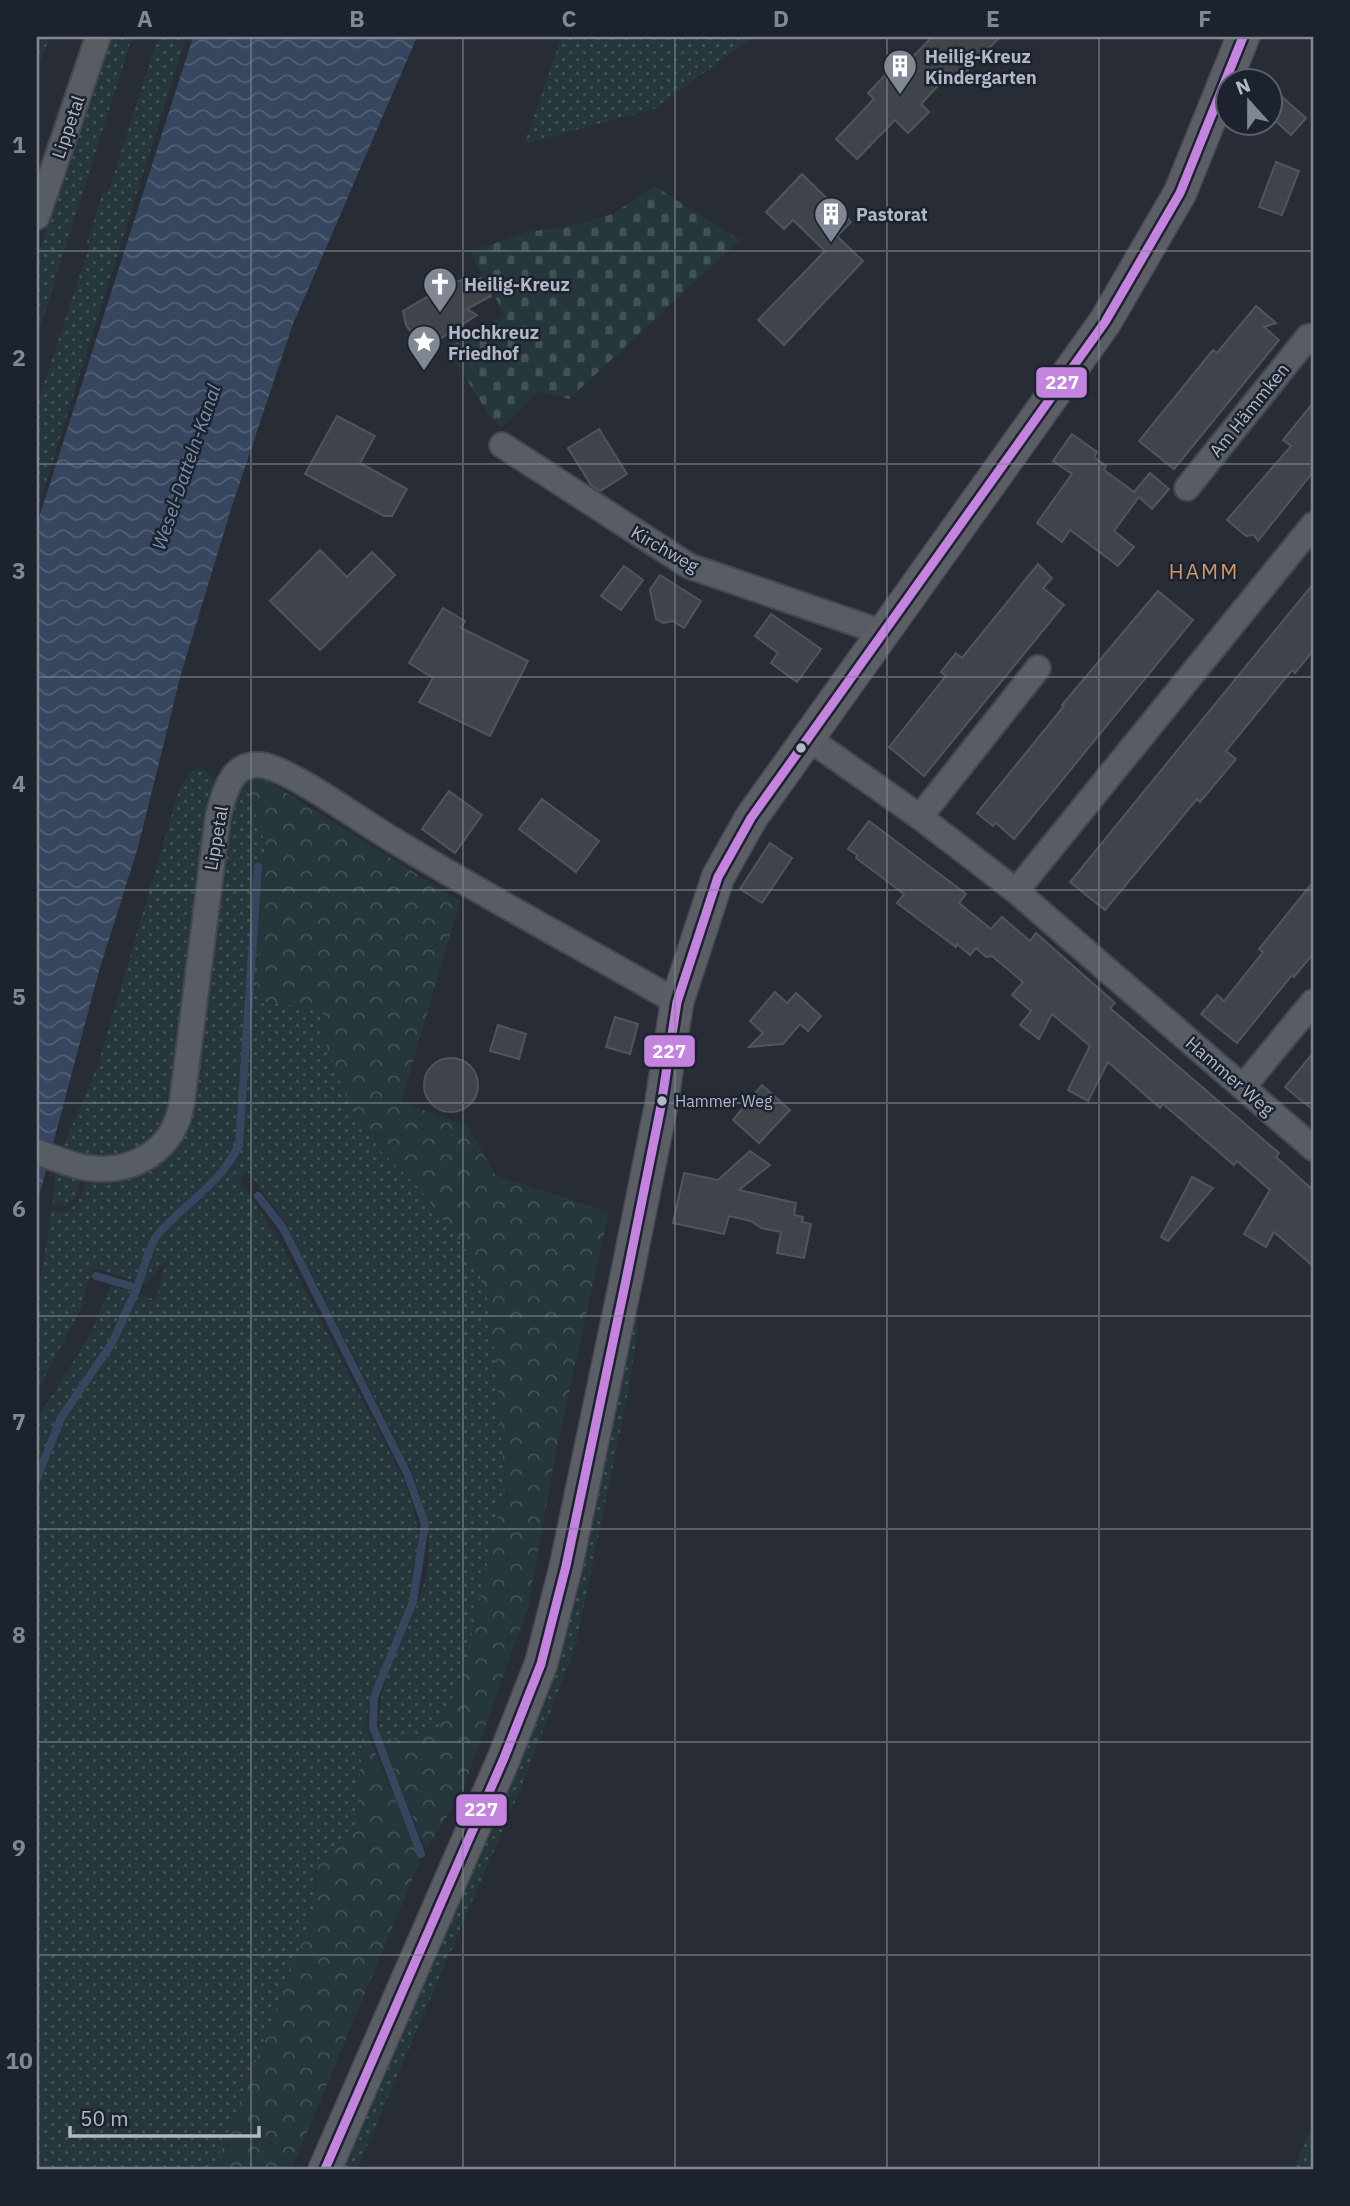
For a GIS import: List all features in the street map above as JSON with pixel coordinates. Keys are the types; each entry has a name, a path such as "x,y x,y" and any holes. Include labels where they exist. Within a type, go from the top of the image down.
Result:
{"main road":[{"path":"325,2169 504,1758 541,1664 566,1566 623,1293 661,1106 677,1002 703,918 733,847 1105,322 1180,193 1243,37"}],"street":[{"name":"Lippetal","path":"37,217 98,37"},
{"name":"Am Hämmken","path":"1186,488 1308,337 1313,336"},
{"name":"Kirchweg","path":"502,445 689,566 884,633"},
{"path":"1016,891 1313,525"},
{"path":"920,817 1038,668"},
{"name":"Hammer Weg","path":"808,738 920,817 1016,891 1313,1148"},
{"name":"Lippetal","path":"37,1152 86,1168 125,1167 162,1148 173,1131 183,1102 218,816 226,785 243,768 252,765 281,771 396,842 677,1002"},
{"path":"1243,1087 1313,1002"}],"green space":[{"path":"37,37 50,37 37,71"},
{"path":"111,37 132,37 37,337 37,257"},
{"path":"158,37 186,37 37,511 37,405 89,247 86,246 103,192 108,193"},
{"path":"562,37 753,37 654,109 524,144"},
{"name":"Heilig-Kreuz","path":"654,186 740,240 569,399 538,391 501,428 491,418 447,348 505,315 470,252 524,233 578,224 613,214"},
{"path":"204,769 211,778 221,780 169,1108 162,1125 152,1138 127,1154 96,1157 62,1149 98,1065 180,787 191,771"},
{"path":"256,774 460,901 401,1102 468,1126 495,1175 609,1212 556,1451 528,1607 462,1792 426,1850 380,1737 405,1741 438,1728 463,1676 505,1483 491,1310 475,1262 419,1188 381,1151 350,1106 323,1038 322,1009 258,1001 260,868 266,845 243,776"},
{"path":"243,776 266,845 260,868 258,1001 322,1008 323,1038 352,1109 381,1151 419,1188 476,1262 491,1310 505,1483 463,1676 438,1728 402,1741 380,1737 379,1714 383,1691 425,1579 429,1545 425,1515 414,1475 284,1220 247,1171 239,1179 275,1233 404,1480 416,1521 418,1548 415,1575 409,1601 369,1706 363,1732 361,1800 357,1822 345,1840 315,1862 316,1906 214,2169 37,2169 37,1419 90,1335 111,1285 156,1300 166,1261 146,1284 93,1268 79,1313 37,1391 37,1299 52,1210 64,1213 73,1207 87,1180 121,1180 137,1176 151,1168 174,1147 191,1118 226,820"},
{"path":"55,1170 81,1177 75,1198 66,1206 53,1205"},
{"path":"637,1296 638,1329 627,1398 575,1648 518,1795 357,2169 342,2169 466,1883"},
{"path":"367,1719 371,1743 421,1858 292,2169 214,2169 316,1906 315,1862 341,1844 356,1824 363,1732"},
{"path":"1313,2122 1313,2169 1294,2169"}],"water":[{"name":"Wesel-Datteln-Kanal","path":"193,37 417,37 293,324 231,509 181,674 138,847 99,971 37,1204 37,524"}],"building":[{"name":"Heilig-Kreuz Kindergarten","path":"932,37 1000,37 955,83 947,76 921,104 929,112 908,133 895,120 857,159 836,139 874,99 868,93 888,72 893,77"},
{"path":"1284,99 1306,118 1291,135 1284,129"},
{"path":"1276,162 1299,171 1282,215 1259,207"},
{"name":"Pastorat","path":"802,174 851,222 837,236 863,261 784,345 758,320 825,251 793,220 784,229 766,212"},
{"name":"Heilig-Kreuz","path":"481,278 491,296 467,309 477,315 423,350 406,325 403,311 451,283 466,279 469,284"},
{"path":"1256,306 1276,323 1264,327 1279,340 1174,469 1139,441 1213,350 1217,353"},
{"path":"1313,403 1313,472 1258,541 1254,535 1246,536 1227,520 1291,446 1283,440"},
{"path":"337,416 375,436 360,463 407,489 392,516 384,516 305,474"},
{"path":"599,429 627,474 600,491 591,485 568,448"},
{"path":"1072,434 1097,452 1094,457 1106,466 1104,470 1134,492 1150,473 1169,489 1152,509 1139,497 1114,531 1134,547 1118,566 1070,530 1062,542 1037,523 1072,474 1053,461"},
{"path":"320,550 347,577 372,552 395,575 320,650 270,601"},
{"path":"1038,564 1052,578 1043,588 1064,605 924,776 889,747 946,676 941,672 956,653 962,658"},
{"path":"624,566 643,580 621,610 601,596"},
{"path":"660,575 701,601 684,628 673,621 663,623 656,619 650,590"},
{"path":"1313,584 1313,651 1295,673 1292,670 1226,751 1236,759 1200,802 1197,799 1105,910 1070,882"},
{"path":"1158,591 1193,620 1014,839 996,823 993,826 977,813 1064,706 1062,705"},
{"path":"443,608 465,621 461,628 528,661 490,736 419,702 433,678 409,663"},
{"path":"771,614 821,649 797,682 771,663 778,653 755,636"},
{"path":"449,791 482,815 455,853 422,829"},
{"path":"542,799 599,841 576,872 519,829"},
{"path":"869,821 966,894 959,903 991,929 1002,917 1030,941 1036,933 1115,1003 1110,1008 1279,1153 1276,1157 1313,1190 1313,1266 1274,1232 1266,1247 1244,1234 1270,1190 1237,1161 1234,1165 1163,1104 1160,1108 1108,1062 1088,1101 1068,1090 1090,1046 1052,1014 1039,1039 1020,1025 1031,1011 1012,995 1023,982 992,956 986,957 976,948 970,955 957,944 956,947 897,903 904,894 848,849"},
{"path":"770,843 792,858 762,903 740,889"},
{"path":"1313,882 1313,954 1294,977 1292,975 1237,1043 1201,1014 1217,995 1224,1001 1263,952 1259,949"},
{"path":"775,992 787,1003 796,993 821,1016 808,1031 800,1024 783,1044 749,1047 763,1033 750,1021"},
{"path":"615,1017 638,1024 630,1054 606,1047"},
{"path":"498,1025 526,1034 519,1059 490,1051"},
{"path":"1313,1053 1313,1110 1285,1087"},
{"path":"451,1058 470,1066 478,1085 470,1104 451,1112 432,1104 424,1085 432,1066"},
{"path":"762,1085 790,1110 759,1143 733,1120"},
{"path":"750,1151 770,1165 739,1190 796,1203 794,1215 803,1217 802,1222 811,1224 804,1258 777,1253 781,1232 761,1228 751,1221 729,1216 724,1234 673,1223 684,1173 718,1180"},
{"path":"1192,1177 1213,1188 1168,1241 1161,1237"}],"waterway":[{"path":"96,1276 137,1288 155,1238 213,1182 239,1145 258,867"},
{"path":"258,1196 283,1228 407,1473 425,1524 413,1602 374,1697 373,1727 421,1854"},
{"path":"37,1478 61,1418 112,1343 137,1288"}],"transit line":[{"name":"227","path":"325,2169 504,1758 541,1664 566,1566 626,1280 661,1106 677,1002 718,877 751,818 1105,322 1180,193 1243,37"}],"place":[{"name":"Heilig-Kreuz Kindergarten","path":"900,96"},
{"name":"Pastorat","path":"831,244"},
{"name":"Heilig-Kreuz","path":"440,314"},
{"name":"Hochkreuz Friedhof","path":"424,372"},
{"name":"Hammer Weg","path":"662,1101"}],"district":[{"name":"HAMM","path":"1204,571"}]}
